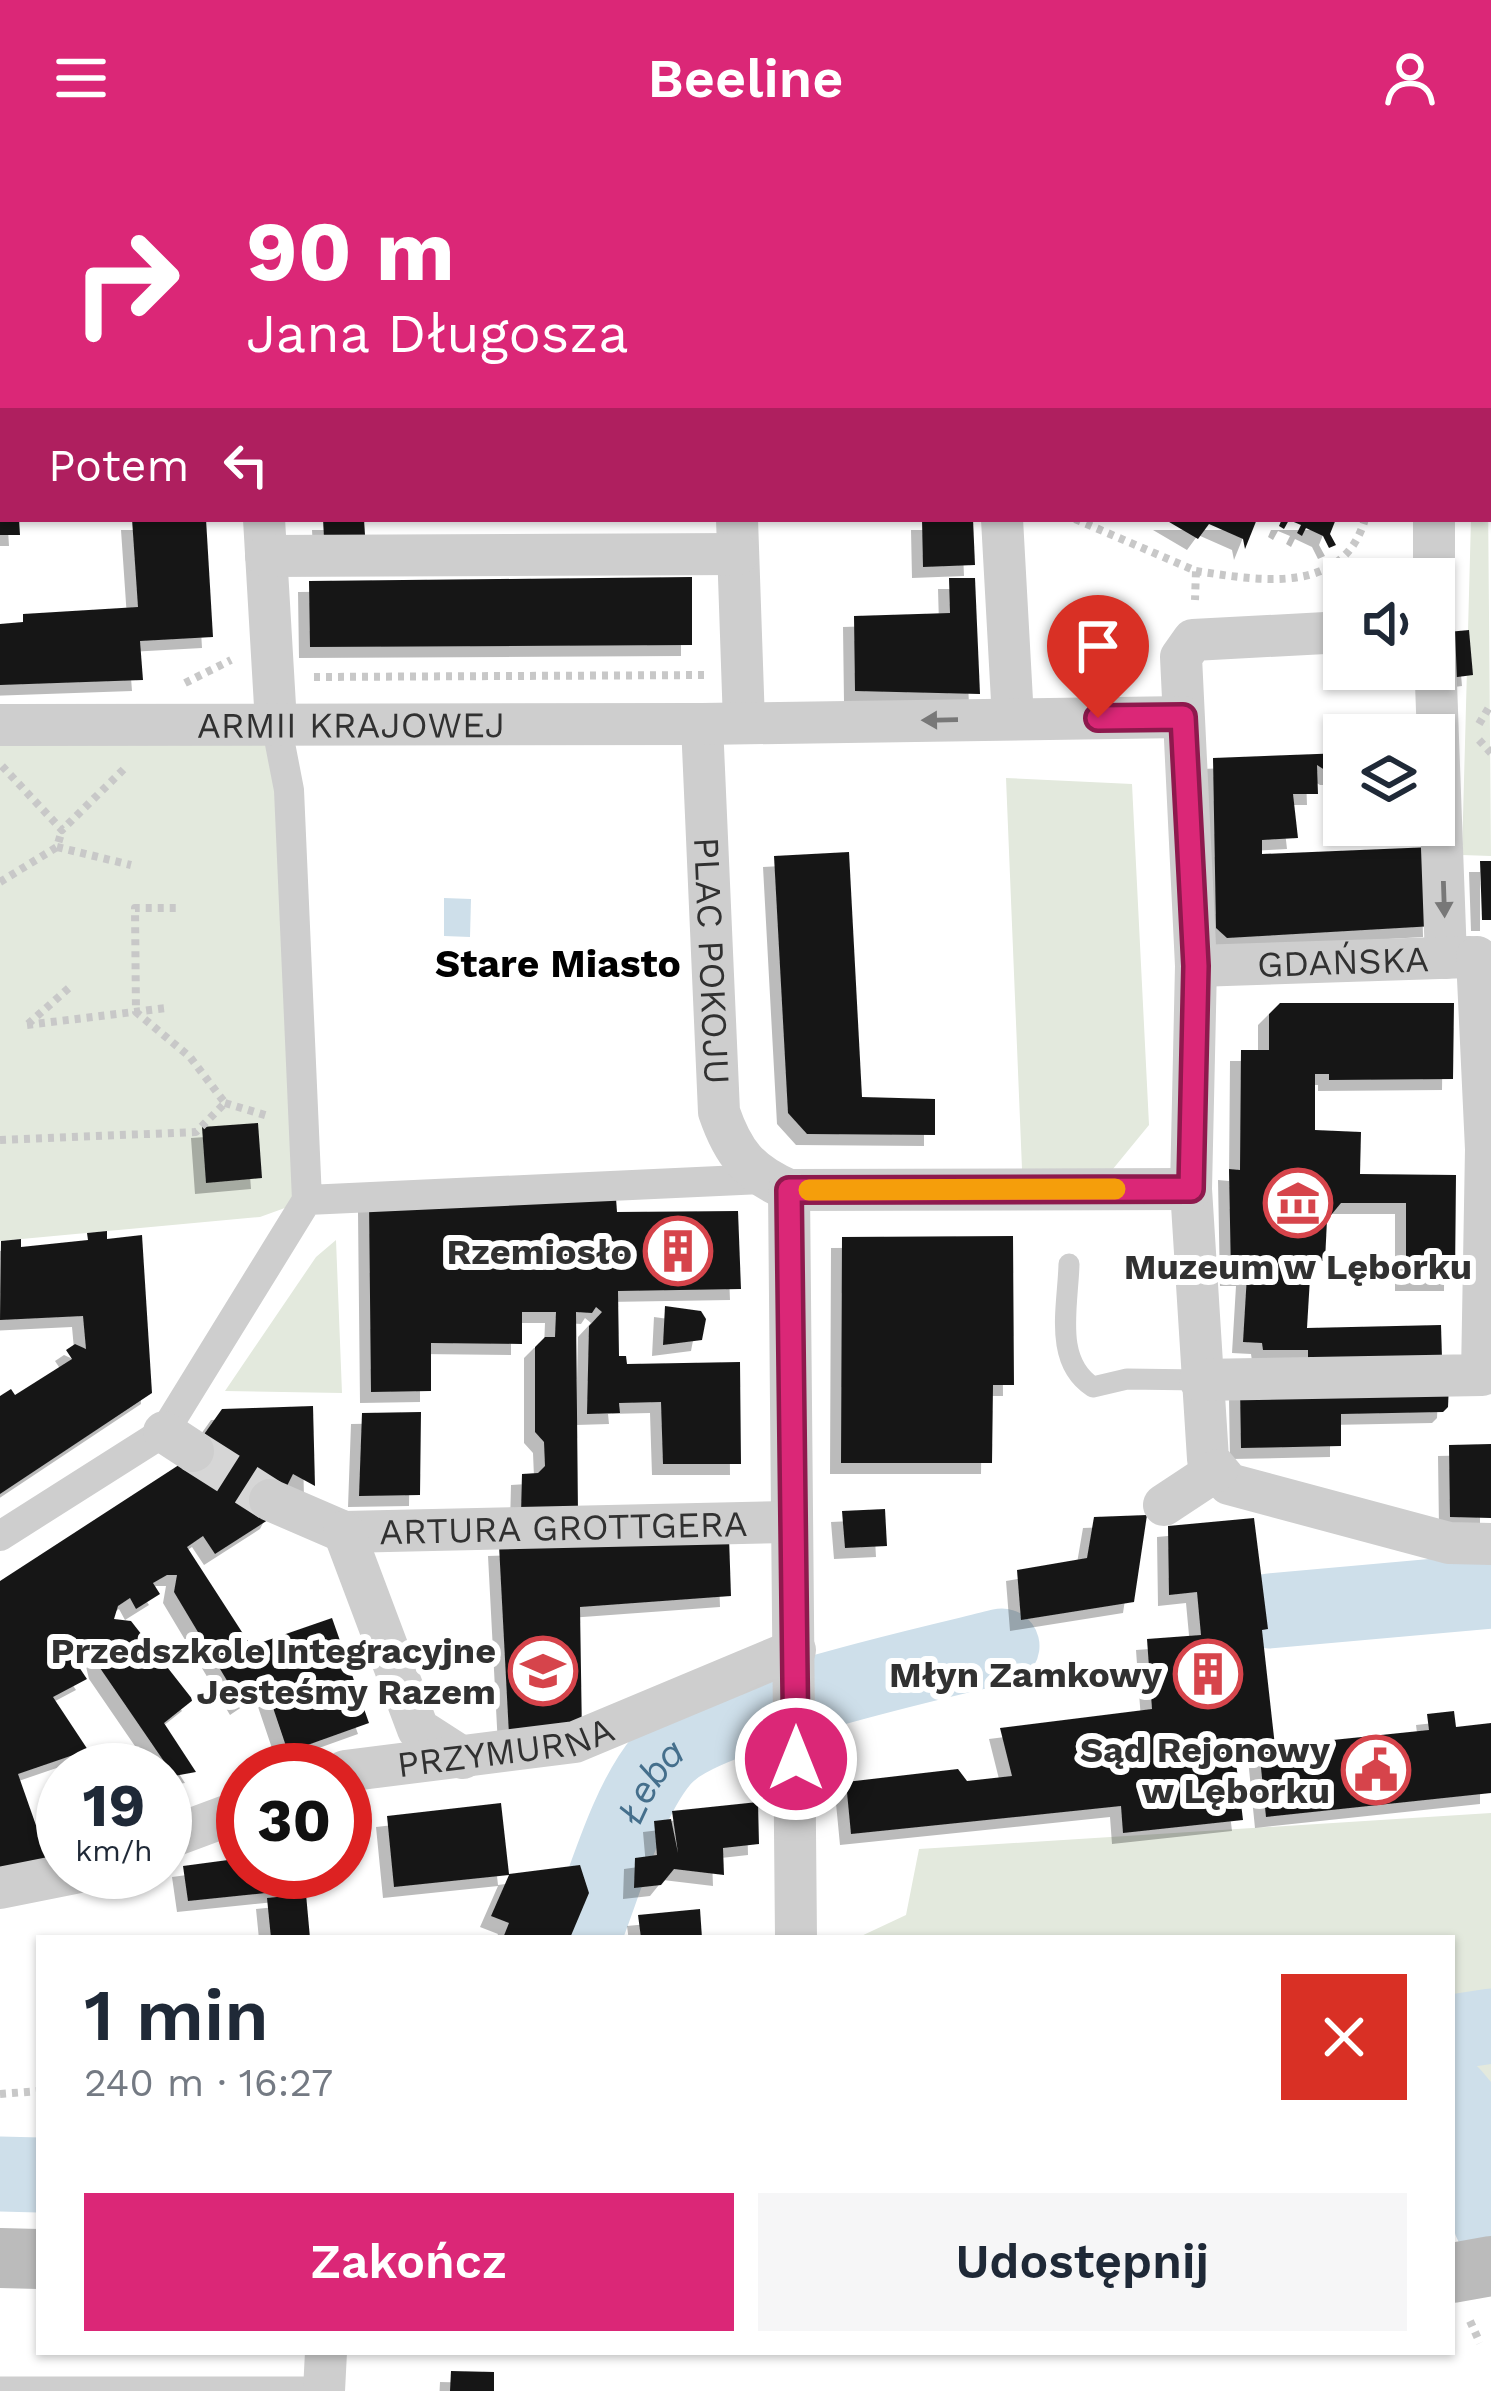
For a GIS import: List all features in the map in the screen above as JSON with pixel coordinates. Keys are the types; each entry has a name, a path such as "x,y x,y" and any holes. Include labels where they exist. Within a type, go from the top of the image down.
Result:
{"main road":[{"path":"0,2258 36,2259"}],"street":[{"path":"1002,522 1013,719"},
{"path":"1434,522 1434,558"},
{"path":"0,1536 178,1441 307,1200 290,790 276,723 265,537 737,536"},
{"name":"PLAC POKOJU","path":"737,536 742,675 723,724 718,1112 732,1151 776,1185"},
{"path":"1323,633 1193,640 1180,657 1196,966 1191,1189 1200,1380 1212,1464 1229,1484 1449,1543 1491,1544"},
{"path":"1200,1380 1482,1375 1486,1149 1471,958 1438,690"},
{"name":"ARMII KRAJOWEJ","path":"0,725 723,724 1183,717"},
{"name":"GDAŃSKA","path":"1196,966 1471,958"},
{"path":"307,1200 776,1185 1191,1189"},
{"path":"776,1185 796,1680 796,1935"},
{"path":"1164,1505 1212,1464"},
{"name":"ARTURA GROTTGERA","path":"270,1500 344,1532 789,1522"},
{"path":"344,1532 418,1729 463,1758"},
{"name":"PRZYMURNA","path":"372,1768 575,1742 796,1680"},
{"path":"0,1888 36,1881"}],"lane":[{"path":"1069,1264 1067,1355 1074,1375 1093,1387 1126,1379 1200,1380"},
{"path":"0,2386 325,2377"}],"path":[{"path":"1083,522 1196,571 1278,584 1334,567 1360,535 1364,522"},
{"path":"1193,640 1196,571"},
{"path":"272,651 298,649 300,677 742,675"},
{"path":"0,882 57,847 62,830 115,775 185,724"},
{"path":"0,765 62,830"},
{"path":"57,847 131,865"},
{"path":"0,1140 196,1132 225,1102 190,1058 136,1012 136,908 176,908"},
{"path":"70,987 27,1025 166,1008"},
{"path":"0,2094 36,2091"},
{"path":"1471,2287 1480,2343"}],"shaded area":[{"path":"1471,522 1488,522 1491,856 1462,855"},
{"path":"271,728 307,1200 260,1217 0,1241 0,734"},
{"path":"1006,778 1132,784 1149,1125 1108,1175 1022,1169"},
{"path":"336,1240 342,1393 225,1391 316,1257"},
{"path":"1491,1813 1491,2209 1455,2211 1455,1935 863,1935 906,1915 919,1849"}],"water":[{"path":"444,898 471,899 470,937 444,936"}],"building":[{"path":"0,522 19,522 20,535 0,535"},
{"path":"132,522 206,522 213,637 140,641 143,680 0,685 0,624 23,622 23,614 138,607"},
{"path":"323,522 364,522 365,535 324,538"},
{"path":"922,522 973,522 975,565 923,567"},
{"path":"1169,522 1256,522 1245,549 1243,539 1209,524 1198,539"},
{"path":"1294,522 1335,522 1330,534 1336,545 1329,548 1323,536 1306,528 1302,536 1297,533 1301,525"},
{"path":"692,577 692,645 310,647 309,581"},
{"path":"949,578 975,578 980,694 855,691 854,616 950,613"},
{"path":"1469,630 1473,675 1455,677 1455,631"},
{"path":"1323,754 1323,769 1317,765 1318,794 1293,794 1298,838 1262,840 1262,854 1432,847 1434,926 1227,938 1216,928 1213,758"},
{"path":"849,852 862,1097 935,1099 935,1135 807,1134 788,1113 774,856"},
{"path":"1480,861 1491,861 1491,920 1482,920"},
{"path":"1280,1003 1454,1003 1453,1079 1329,1080 1329,1074 1315,1074 1315,1130 1361,1132 1360,1174 1456,1175 1455,1280 1406,1280 1406,1203 1341,1203 1327,1220 1325,1261 1311,1261 1307,1328 1441,1325 1442,1358 1308,1359 1308,1350 1263,1350 1262,1343 1243,1342 1247,1275 1231,1275 1229,1169 1240,1170 1241,1050 1269,1050 1269,1014"},
{"path":"258,1123 262,1178 206,1183 202,1127"},
{"path":"616,1198 617,1212 738,1211 741,1289 618,1291 619,1356 626,1356 627,1364 740,1362 741,1464 663,1464 661,1402 619,1403 620,1413 587,1414 589,1326 602,1312 596,1307 592,1313 576,1312 578,1514 521,1514 522,1474 538,1473 545,1466 544,1442 535,1432 535,1347 545,1337 555,1337 556,1312 522,1312 522,1344 431,1343 431,1391 371,1392 369,1201"},
{"path":"107,1231 107,1239 142,1235 152,1393 0,1494 0,1396 11,1389 15,1395 72,1359 66,1350 75,1344 86,1349 83,1316 0,1320 1,1241 21,1239 21,1247 88,1240 87,1233"},
{"path":"1013,1236 1014,1385 993,1385 992,1463 841,1463 842,1237"},
{"path":"665,1306 701,1311 706,1319 702,1340 663,1345"},
{"path":"1449,1384 1448,1407 1443,1412 1341,1414 1341,1446 1241,1448 1240,1387"},
{"path":"313,1406 315,1486 293,1474 271,1518 215,1554 203,1536 187,1547 251,1646 332,1618 369,1723 313,1743 285,1743 266,1687 241,1704 174,1592 177,1575 167,1575 153,1583 160,1594 136,1609 130,1598 118,1606 114,1619 131,1621 193,1700 164,1723 177,1743 151,1743 100,1668 96,1651 90,1656 85,1648 73,1658 87,1679 53,1697 83,1743 36,1743 36,1768 18,1774 36,1825 36,1875 0,1883 0,1581 185,1461 222,1409"},
{"path":"421,1412 420,1495 359,1496 362,1413"},
{"path":"1491,1444 1491,1518 1450,1517 1449,1445"},
{"path":"885,1509 887,1546 845,1548 842,1511"},
{"path":"1147,1515 1134,1602 1021,1620 1017,1570 1087,1558 1094,1517"},
{"path":"1254,1518 1268,1629 1262,1630 1275,1746 1429,1730 1427,1714 1454,1711 1456,1727 1491,1723 1491,1793 1266,1817 1259,1748 1235,1754 1243,1820 1123,1833 1121,1806 851,1834 846,1782 958,1769 967,1781 1012,1776 1000,1728 1152,1709 1147,1639 1201,1635 1197,1592 1169,1595 1168,1526"},
{"name":"Przedszkole Integracyjne Jesteśmy Razem","path":"729,1537 731,1596 580,1607 582,1736 509,1735 499,1545"},
{"path":"758,1802 759,1844 723,1848 724,1875 674,1869 661,1885 634,1888 635,1858 657,1855 654,1821 671,1819 678,1853 672,1811"},
{"path":"501,1803 509,1874 580,1865 589,1893 571,1935 504,1935 509,1923 491,1916 509,1875 394,1887 387,1816"},
{"path":"216,1862 216,1898 188,1901 192,1899 192,1865"},
{"path":"267,1899 306,1899 310,1935 271,1935"},
{"path":"700,1909 702,1935 641,1935 638,1915"},
{"path":"451,2371 494,2372 494,2391 450,2391"}],"waterway":[{"name":"Łeba","path":"1269,1611 1491,1591"},
{"name":"Łeba","path":"584,1935 637,1799 662,1760 685,1742 769,1708 1002,1646"},
{"name":"Łeba","path":"1455,2032 1491,2026"},
{"path":"1455,2098 1479,2126 1491,2223"},
{"name":"Łeba","path":"0,2174 36,2175"}],"tunnel":[{"path":"193,1451 270,1500"}],"slow traffic":[{"path":"809,1190 1115,1189"}],"place":[{"name":"Muzeum w Lęborku","path":"1298,1203"},
{"name":"Rzemiosło","path":"678,1251"},
{"name":"Przedszkole Integracyjne Jesteśmy Razem","path":"543,1671"},
{"name":"Młyn Zamkowy","path":"1208,1674"},
{"name":"Sąd Rejonowy w Lęborku","path":"1376,1770"}],"district":[{"name":"Stare Miasto","path":"558,963"}],"route":[{"path":"796,1759 789,1522 789,1190 1191,1189 1196,966 1183,717 1098,718"}]}
